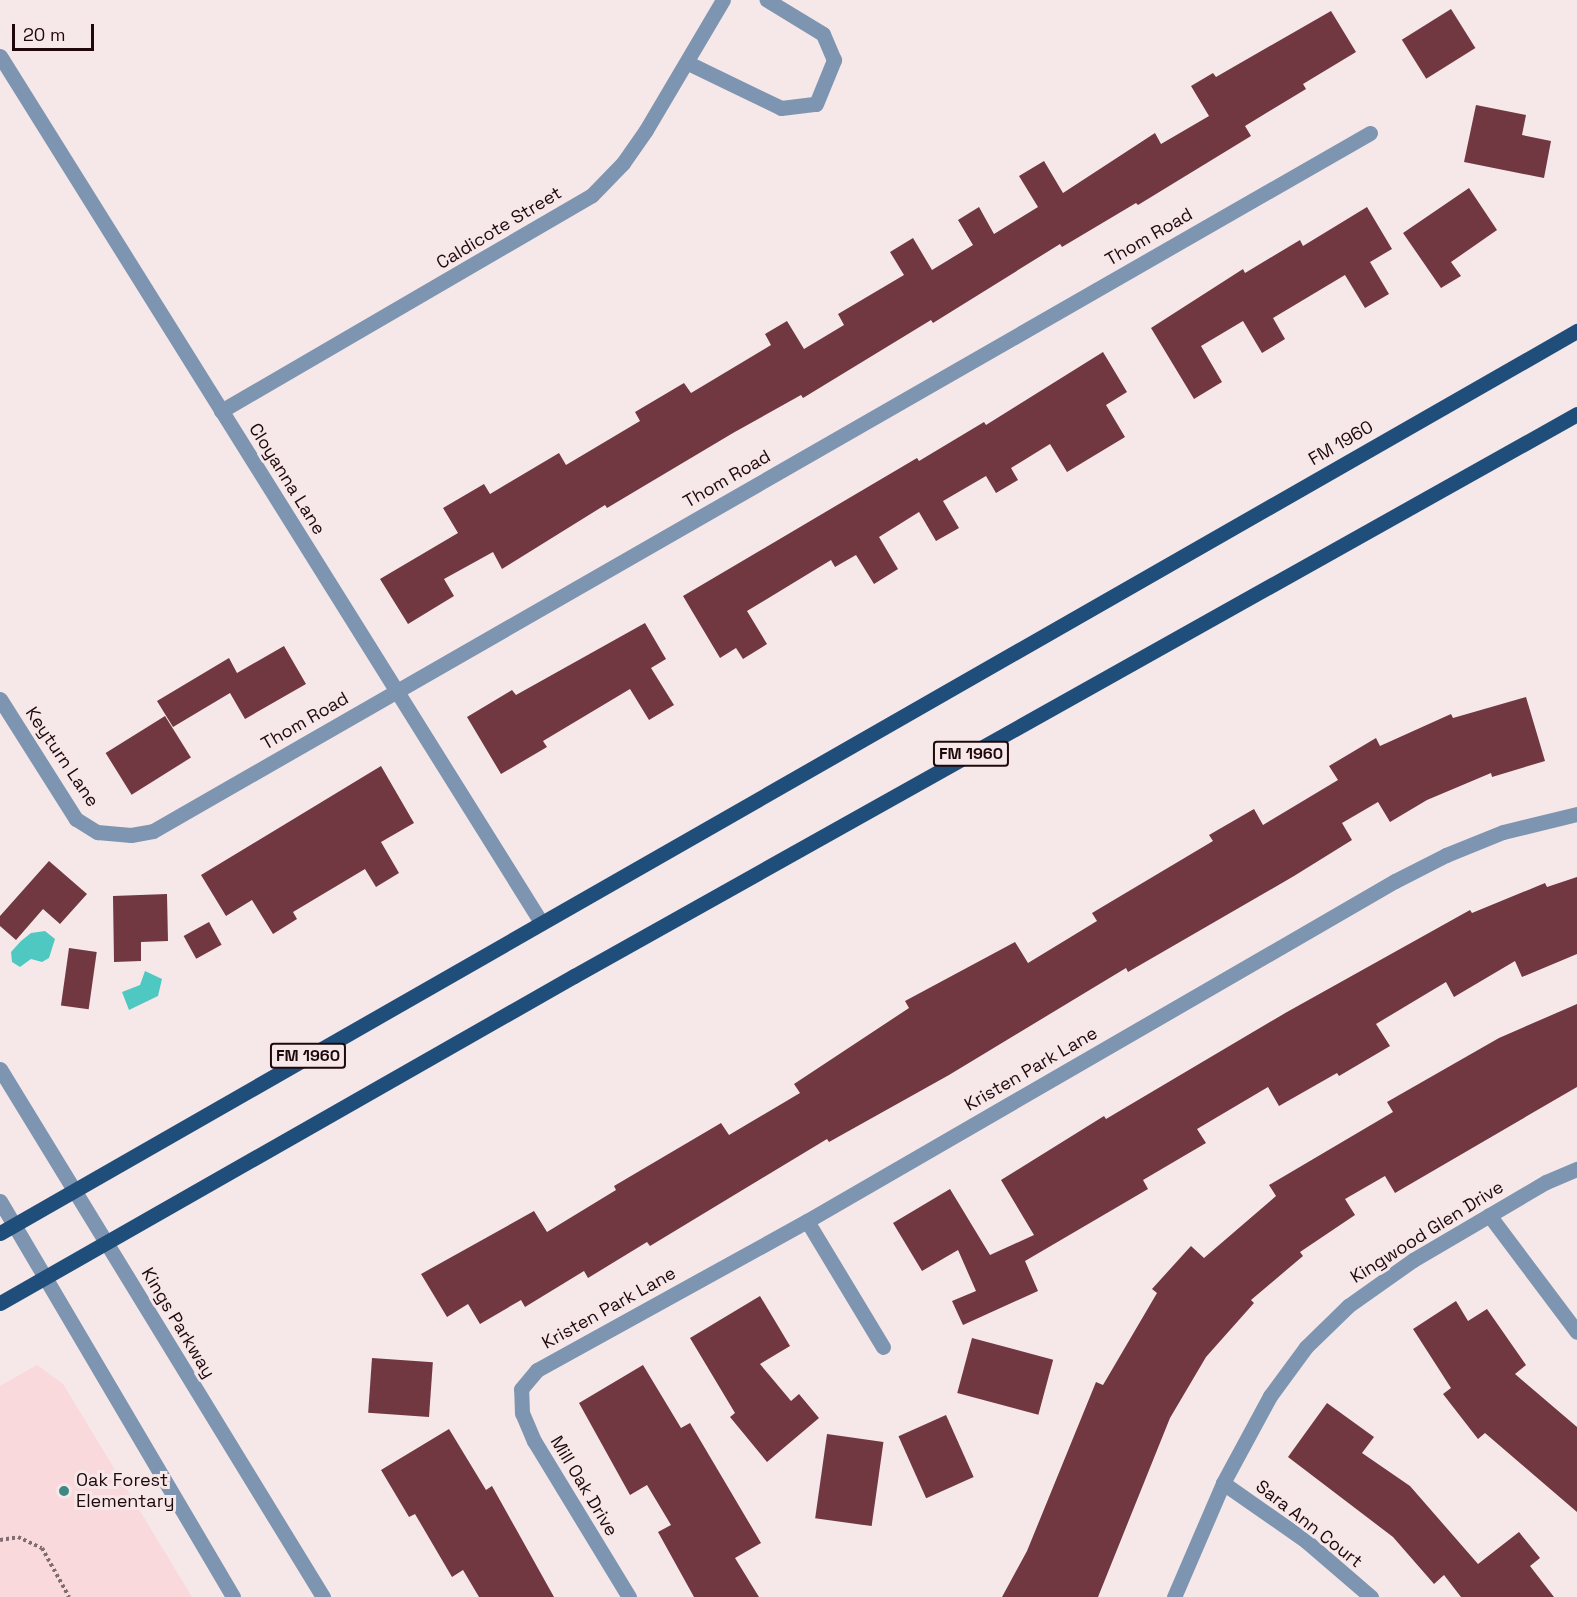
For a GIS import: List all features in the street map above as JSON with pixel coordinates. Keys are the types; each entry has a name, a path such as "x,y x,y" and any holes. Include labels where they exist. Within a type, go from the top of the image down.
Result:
{"main road":[{"name":"FM 1960","path":"0,1233 1577,331"},
{"name":"FM 1960","path":"0,1303 106,1241 1577,414"}],"street":[{"name":"Caldicote Street","path":"221,411 592,195 623,163 688,63 723,0"},
{"path":"688,63 781,108 816,104 834,60 823,34 767,0"},
{"name":"Cloyanna Lane","path":"0,56 541,922"},
{"name":"Thom Road","path":"97,832 131,835 153,831 1370,133"},
{"name":"Keyturn Lane","path":"0,699 76,819 97,832"},
{"name":"Kristen Park Lane","path":"521,1389 537,1370 566,1353 807,1221 1405,876 1503,832 1577,814"},
{"name":"Kings Parkway","path":"0,1069 323,1597"},
{"name":"Kingwood Glen Drive","path":"1174,1597 1223,1483 1270,1396 1306,1347 1348,1306 1413,1260 1489,1215 1577,1169"},
{"path":"0,1201 47,1276 233,1597"},
{"path":"1489,1215 1577,1332"},
{"path":"807,1221 883,1347"},
{"name":"Mill Oak Drive","path":"521,1389 522,1413 534,1441 629,1597"},
{"name":"Sara Ann Court","path":"1223,1483 1306,1541 1371,1597"}],"path":[{"path":"0,1540 18,1536 42,1548 69,1597"}],"shaded area":[{"name":"Oak Forest Elementary","path":"37,1365 63,1384 192,1597 0,1597 0,1386"}],"water":[{"path":"45,931 55,939 49,958 42,962 31,959 20,967 12,962 11,952 21,941 31,933"},
{"path":"145,971 162,979 158,996 129,1010 122,992 140,985"}],"building":[{"path":"1451,9 1475,48 1426,79 1402,40"},
{"path":"1331,11 1356,52 1303,84 1306,89 1245,126 1251,136 1138,205 1136,203 1062,247 1060,244 933,323 931,320 803,398 801,395 733,433 607,508 605,505 502,569 493,552 444,579 454,596 408,624 380,579 458,533 443,508 484,484 490,494 559,453 566,465 640,421 635,412 684,383 691,393 771,345 765,334 787,321 804,349 844,325 838,314 904,275 890,252 913,238 932,270 973,245 958,220 979,207 994,234 1038,207 1019,176 1044,161 1063,193 1155,133 1161,144 1209,116 1191,86 1213,73 1216,77"},
{"path":"1476,105 1526,115 1522,135 1551,141 1544,178 1464,162"},
{"path":"1469,188 1497,230 1451,262 1461,276 1441,288 1403,233"},
{"path":"1367,207 1392,249 1370,262 1389,294 1365,308 1345,275 1273,318 1285,339 1262,353 1243,321 1201,346 1222,382 1194,399 1151,328 1243,269 1245,273 1300,240 1303,246"},
{"path":"1103,352 1127,392 1106,405 1125,437 1067,472 1050,444 1011,468 1018,480 996,493 986,476 943,501 959,528 936,541 919,512 879,537 898,569 874,584 856,555 835,567 831,560 747,611 767,644 743,659 736,648 720,658 683,596 917,458 919,461 984,422 986,425"},
{"path":"645,623 666,659 651,668 674,705 649,720 630,689 543,741 547,747 501,774 467,717 512,690 516,695"},
{"path":"284,646 306,684 245,719 230,693 173,727 157,701 229,658 237,673"},
{"path":"1526,697 1545,761 1492,777 1491,773 1427,800 1390,822 1378,802 1342,823 1352,840 1294,876 1128,972 1126,968 949,1075 829,1142 827,1139 650,1246 647,1242 588,1278 584,1271 525,1307 521,1300 480,1324 468,1304 447,1317 421,1274 534,1211 547,1232 616,1190 614,1186 721,1123 729,1135 800,1093 794,1084 909,1008 905,1001 1015,942 1028,963 1097,921 1092,913 1213,841 1209,835 1254,809 1263,825 1338,780 1329,766 1376,738 1380,746 1451,714 1453,718"},
{"path":"165,716 191,758 132,795 106,753"},
{"path":"381,766 414,823 381,842 399,873 376,887 365,869 293,912 297,919 273,934 252,900 226,916 201,875"},
{"path":"49,861 87,894 60,924 43,909 16,940 0,926 0,916"},
{"path":"1577,877 1577,954 1522,977 1515,961 1454,997 1446,982 1376,1024 1390,1046 1339,1076 1337,1073 1279,1106 1268,1087 1197,1129 1206,1143 1143,1180 1148,1189 1025,1261 1038,1291 963,1325 952,1301 976,1291 958,1250 922,1271 893,1223 950,1189 990,1255 1034,1235 1001,1180 1104,1116 1106,1119 1287,1012 1470,910 1472,913 1545,883 1547,887"},
{"path":"167,894 168,941 141,942 141,961 114,962 113,896"},
{"path":"209,922 222,945 196,959 184,936"},
{"path":"69,948 97,952 89,1009 61,1005"},
{"path":"1577,1004 1577,1087 1395,1193 1385,1176 1345,1199 1355,1215 1300,1252 1303,1256 1251,1300 1254,1303 1206,1357 1170,1418 1098,1597 1002,1597 1027,1551 1096,1382 1103,1385 1157,1293 1152,1289 1191,1246 1204,1258 1276,1196 1269,1185 1393,1112 1387,1102 1499,1038"},
{"path":"760,1296 790,1346 760,1364 791,1401 799,1394 819,1418 767,1462 730,1417 735,1413 690,1338"},
{"path":"1456,1301 1468,1321 1487,1309 1526,1365 1515,1374 1577,1427 1577,1512 1485,1433 1478,1439 1443,1394 1451,1388 1413,1329"},
{"path":"972,1338 1053,1360 1038,1415 957,1393"},
{"path":"372,1358 433,1362 429,1417 368,1413"},
{"path":"643,1365 681,1428 690,1423 761,1543 735,1558 759,1597 694,1597 658,1532 671,1525 647,1485 630,1495 579,1403"},
{"path":"1327,1403 1374,1437 1362,1453 1410,1486 1478,1564 1519,1532 1540,1558 1530,1566 1554,1597 1461,1597 1444,1575 1434,1584 1393,1537 1288,1457"},
{"path":"946,1415 974,1477 926,1498 898,1436"},
{"path":"449,1429 486,1490 492,1486 554,1597 479,1597 463,1570 452,1577 415,1514 409,1517 381,1470"},
{"path":"827,1434 883,1442 872,1526 815,1518"}],"place":[{"name":"Oak Forest Elementary","path":"64,1491"}]}
